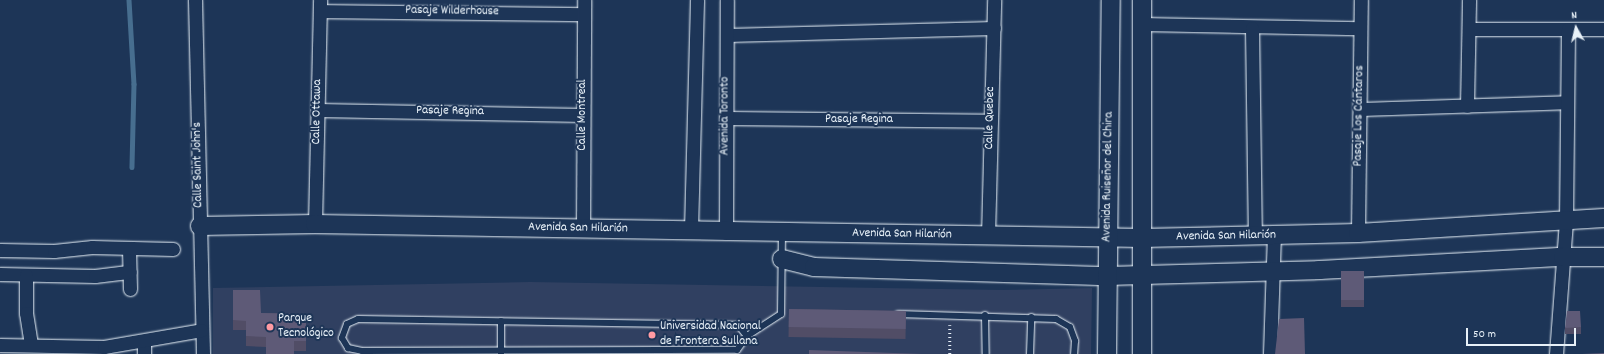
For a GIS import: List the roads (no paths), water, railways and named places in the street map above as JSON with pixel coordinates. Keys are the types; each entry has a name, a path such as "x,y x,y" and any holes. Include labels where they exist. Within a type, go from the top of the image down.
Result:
{"street":[{"name":"Calle Saint John's","path":"195,0 203,354"},
{"name":"Calle Montreal","path":"583,230 584,0"},
{"path":"691,230 697,0"},
{"name":"Avenida Toronto","path":"726,233 728,0"},
{"name":"Calle Quebec","path":"988,236 994,0"},
{"name":"Avenida Ruiseñor del Chira","path":"1107,354 1111,0"},
{"path":"1142,0 1142,354"},
{"name":"Pasaje Los Cántaros","path":"1358,233 1360,0"},
{"path":"1467,106 1470,29 1469,0"},
{"name":"Pasaje Wilderhouse","path":"320,5 583,14"},
{"name":"Calle Ottawa","path":"315,224 320,5"},
{"path":"1142,24 1252,28 1360,28"},
{"path":"727,35 994,28"},
{"path":"1252,28 1255,237"},
{"path":"1470,29 1604,28"},
{"path":"1556,354 1566,220 1568,29"},
{"path":"1360,109 1567,102"},
{"name":"Pasaje Regina","path":"318,110 583,114"},
{"name":"Pasaje Regina","path":"726,118 991,121"},
{"name":"Avenida San Hilarión","path":"200,226 315,224 583,230 691,230 726,233 782,234 1142,238 1255,237 1358,233 1604,218"},
{"path":"1270,354 1274,236"},
{"path":"129,248 130,289"},
{"path":"0,250 129,248 173,249"},
{"path":"782,258 814,267 1107,276 1273,271 1563,256 1604,257"},
{"path":"0,274 95,276 130,272"},
{"path":"26,275 26,313 31,344"},
{"path":"0,345 31,344 144,348 202,330"}],"lane":[{"path":"781,314 782,234"},
{"path":"747,336 738,325 358,319 347,324 342,338 348,348 362,351 501,352 737,350 747,336 781,314 788,314"},
{"path":"888,314 986,315 1056,319 1070,327 1075,341 1074,354"},
{"path":"986,315 986,354"},
{"path":"1030,354 1031,317"},
{"path":"501,321 501,352"}],"waterway":[{"path":"129,0 134,84 132,167"}],"place":[{"name":"Parque Tecnológico","path":"270,327"},
{"name":"Universidad Nacional de Frontera Sullana","path":"652,335"}]}
